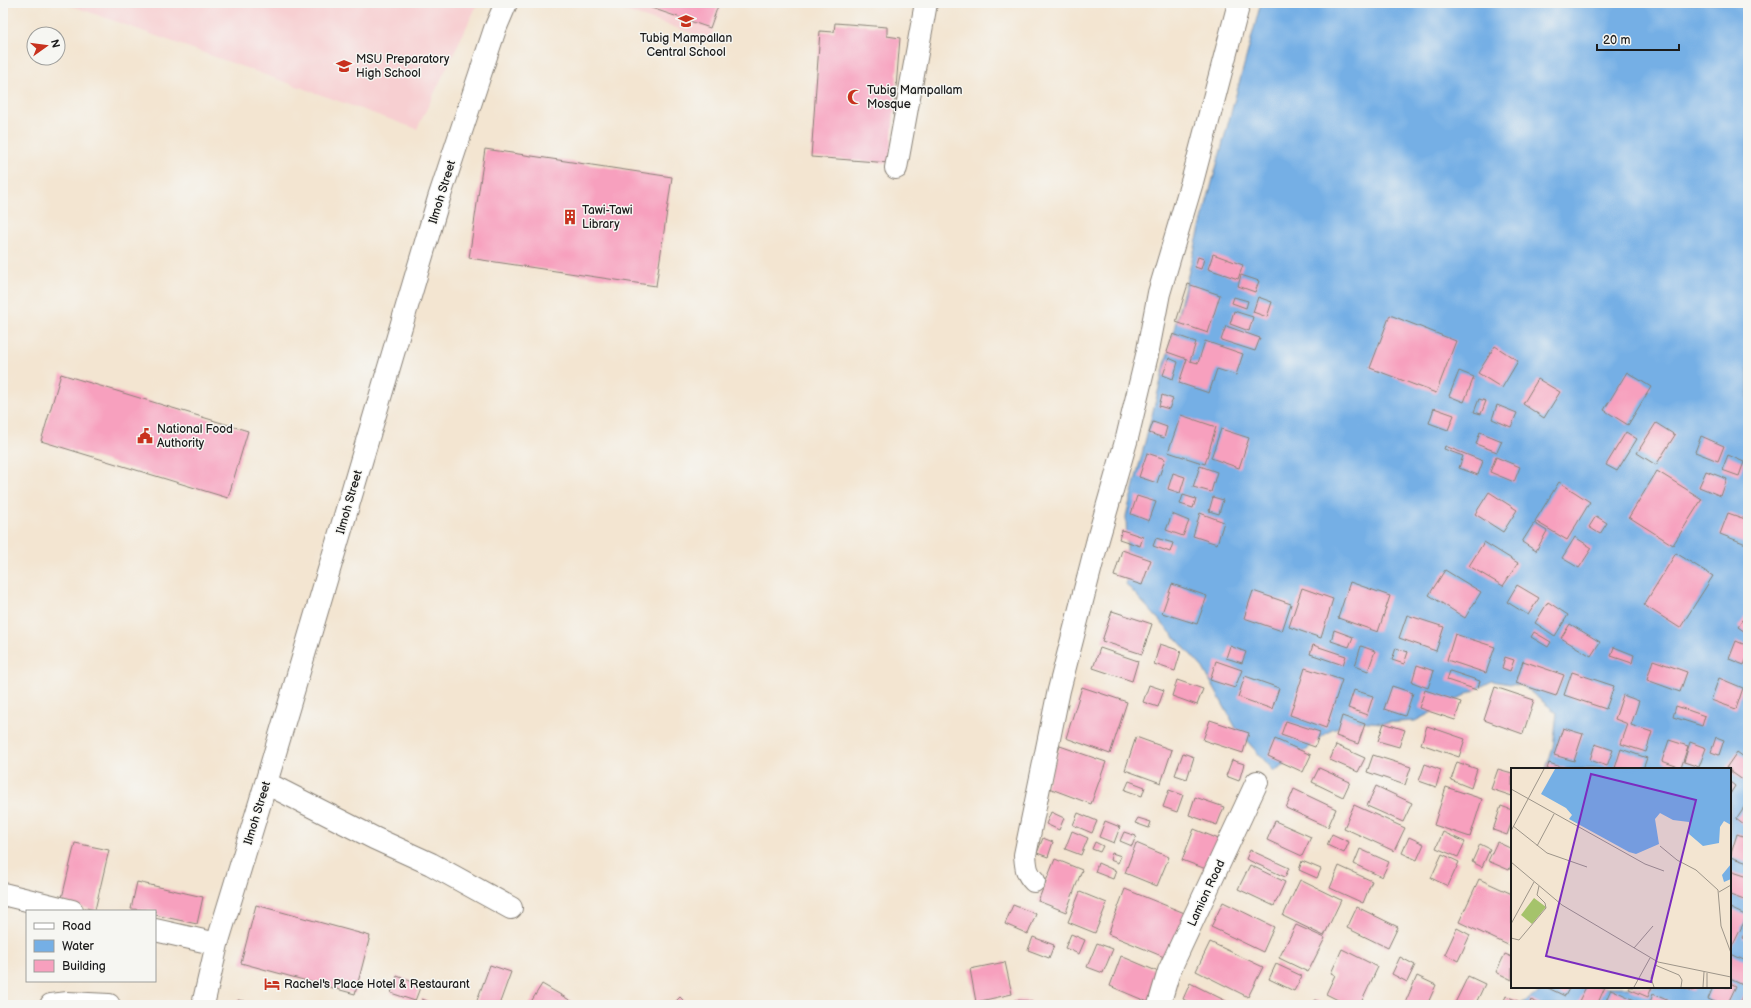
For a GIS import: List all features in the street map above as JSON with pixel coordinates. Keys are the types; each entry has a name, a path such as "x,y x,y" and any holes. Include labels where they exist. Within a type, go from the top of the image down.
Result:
{"street":[{"name":"Ilmoh Street","path":"203,1005 217,944 439,198 495,29 506,3"},
{"path":"896,168 926,3"},
{"path":"1034,881 1026,868 1025,855 1059,690 1098,538 1127,438 1147,355 1159,293 1192,182 1239,3"},
{"name":"Lamion Road","path":"1159,1005 1169,971 1257,782"},
{"path":"266,783 374,838 431,864 511,908"},
{"path":"3,894 68,910"},
{"path":"156,930 217,944"},
{"path":"50,1005 68,1003 109,1005"}],"shaded area":[{"name":"MSU Preparatory High School","path":"64,3 478,3 417,129"},
{"name":"Tubig Mampallan Central School","path":"601,3 723,3 710,39"}],"water":[{"path":"1261,3 1748,3 1748,1005 1514,1005 1525,1002 1541,991 1541,988 1731,988 1731,768 1546,768 1553,747 1557,713 1523,686 1492,681 1415,721 1382,723 1358,721 1332,729 1299,755 1274,771 1237,730 1203,668 1126,584 1126,516 1207,201"}],"building":[{"path":"637,3 719,3 710,28"},
{"name":"Tubig Mampallam Mosque","path":"835,23 887,27 887,36 900,38 890,163 811,157 820,31 834,32"},
{"name":"Tawi-Tawi Library","path":"485,149 672,177 656,286 469,258"},
{"path":"1213,254 1243,265 1238,279 1208,269"},
{"path":"1198,257 1204,259 1201,269 1195,267"},
{"path":"1241,275 1259,281 1255,292 1238,286"},
{"path":"1188,284 1220,295 1208,333 1176,322"},
{"path":"1234,297 1248,301 1246,308 1232,303"},
{"path":"1258,297 1272,302 1267,317 1253,312"},
{"path":"1234,311 1253,317 1249,331 1230,324"},
{"path":"1390,315 1456,341 1436,393 1370,368"},
{"path":"1226,326 1260,338 1255,351 1221,340"},
{"path":"1173,334 1196,342 1190,361 1198,363 1205,341 1243,354 1236,375 1217,369 1209,393 1179,383 1187,359 1167,352"},
{"path":"1495,346 1518,361 1502,388 1478,373"},
{"path":"1169,358 1178,362 1173,379 1163,375"},
{"path":"1459,371 1474,377 1464,402 1449,396"},
{"path":"1627,372 1651,387 1628,425 1604,410"},
{"name":"National Food Authority","path":"61,374 248,431 228,498 41,441"},
{"path":"1538,379 1560,392 1544,418 1523,404"},
{"path":"1162,395 1173,399 1169,409 1159,406"},
{"path":"1479,399 1486,401 1481,414 1474,412"},
{"path":"1497,405 1517,413 1511,427 1492,419"},
{"path":"1434,408 1454,415 1448,430 1429,423"},
{"path":"1181,415 1216,427 1205,464 1168,452"},
{"path":"1153,422 1167,427 1164,438 1149,433"},
{"path":"1656,423 1675,435 1656,465 1637,453"},
{"path":"1221,429 1249,438 1239,468 1211,458"},
{"path":"1480,432 1502,441 1497,452 1476,444"},
{"path":"1626,432 1637,439 1617,471 1606,465"},
{"path":"1701,436 1724,446 1718,461 1695,452"},
{"path":"1445,446 1483,461 1478,475 1459,468 1463,456 1444,449"},
{"path":"1147,453 1165,459 1157,483 1139,477"},
{"path":"1728,455 1744,462 1739,476 1722,470"},
{"path":"1496,457 1520,467 1514,482 1490,472"},
{"path":"1200,466 1217,472 1211,492 1193,487"},
{"path":"1657,471 1702,499 1673,545 1629,517"},
{"path":"1706,471 1727,479 1721,496 1699,487"},
{"path":"1173,473 1185,477 1180,493 1168,489"},
{"path":"1559,482 1590,502 1567,540 1535,521"},
{"path":"1489,492 1517,510 1503,532 1475,514"},
{"path":"1183,495 1196,499 1193,508 1180,504"},
{"path":"1137,496 1156,502 1149,521 1131,514"},
{"path":"1213,497 1223,500 1219,514 1209,511"},
{"path":"1200,513 1224,522 1217,544 1193,536"},
{"path":"1728,513 1748,520 1748,539 1746,544 1720,534"},
{"path":"1172,514 1189,521 1183,536 1166,530"},
{"path":"1596,516 1607,523 1600,534 1589,527"},
{"path":"1534,523 1547,531 1536,551 1522,542"},
{"path":"1122,530 1143,537 1140,546 1119,539"},
{"path":"1575,537 1592,548 1579,568 1562,558"},
{"path":"1156,538 1173,543 1170,552 1153,546"},
{"path":"1484,542 1518,563 1503,586 1469,566"},
{"path":"1122,550 1151,560 1142,585 1114,576"},
{"path":"1676,553 1713,576 1680,628 1644,605"},
{"path":"1445,570 1481,592 1465,618 1429,595"},
{"path":"1350,582 1390,596 1378,632 1338,618"},
{"path":"1172,584 1207,596 1197,624 1162,613"},
{"path":"1517,585 1539,598 1528,615 1507,602"},
{"path":"1302,588 1333,599 1321,638 1289,627"},
{"path":"1253,591 1291,604 1282,631 1244,618"},
{"path":"1548,602 1568,615 1555,636 1535,623"},
{"path":"1112,611 1152,624 1142,654 1102,641"},
{"path":"1748,613 1748,634 1738,627"},
{"path":"1407,615 1444,627 1436,651 1399,638"},
{"path":"1570,624 1600,642 1591,656 1561,638"},
{"path":"1334,630 1353,637 1349,647 1331,641"},
{"path":"1534,632 1551,642 1548,647 1531,637"},
{"path":"1455,634 1495,647 1486,673 1447,660"},
{"path":"1736,641 1748,646 1748,655 1744,665 1729,659"},
{"path":"1160,644 1181,651 1175,671 1154,664"},
{"path":"1313,645 1346,656 1343,665 1310,654"},
{"path":"1230,646 1246,652 1242,663 1226,658"},
{"path":"1361,646 1375,651 1368,671 1355,666"},
{"path":"1614,647 1634,655 1632,663 1611,656"},
{"path":"1100,648 1138,661 1132,681 1093,668"},
{"path":"1396,648 1408,652 1404,664 1392,660"},
{"path":"1505,657 1514,660 1510,671 1502,668"},
{"path":"1653,660 1687,672 1680,692 1647,680"},
{"path":"1216,661 1242,670 1235,688 1210,680"},
{"path":"1523,661 1564,675 1556,696 1516,683"},
{"path":"1417,665 1434,671 1428,688 1412,682"},
{"path":"1305,668 1342,680 1326,728 1290,715"},
{"path":"1450,671 1480,681 1477,690 1447,680"},
{"path":"1572,672 1614,686 1606,709 1564,695"},
{"path":"1245,676 1279,688 1272,709 1238,697"},
{"path":"1719,678 1743,688 1736,709 1711,700"},
{"path":"1177,680 1203,689 1197,705 1172,696"},
{"path":"1149,685 1164,690 1158,707 1143,702"},
{"path":"1392,686 1413,693 1405,716 1384,709"},
{"path":"1082,687 1127,702 1110,754 1066,738"},
{"path":"1495,687 1534,700 1523,734 1484,720"},
{"path":"1354,690 1373,696 1367,715 1348,708"},
{"path":"1425,690 1461,702 1455,720 1419,708"},
{"path":"1623,695 1639,701 1631,725 1652,732 1646,752 1621,744 1628,724 1615,719"},
{"path":"1676,706 1705,716 1702,726 1673,717"},
{"path":"1342,716 1365,724 1358,744 1336,736"},
{"path":"1210,720 1249,733 1243,753 1203,740"},
{"path":"1286,721 1320,732 1315,747 1281,735"},
{"path":"1384,723 1405,730 1399,747 1378,741"},
{"path":"1427,726 1465,739 1459,757 1421,744"},
{"path":"1563,728 1583,734 1574,761 1554,755"},
{"path":"1136,737 1172,750 1161,783 1125,770"},
{"path":"1716,737 1724,740 1719,755 1711,752"},
{"path":"1275,739 1311,755 1303,772 1268,756"},
{"path":"1669,740 1688,746 1681,768 1662,761"},
{"path":"1690,742 1706,748 1699,767 1684,762"},
{"path":"1595,744 1613,750 1607,766 1590,760"},
{"path":"1336,745 1365,758 1358,772 1330,760"},
{"path":"1060,746 1106,762 1091,804 1046,787"},
{"path":"1621,749 1647,758 1643,768 1615,768"},
{"path":"1737,752 1748,760 1747,783 1731,772 1731,768 1726,768"},
{"path":"1183,753 1194,757 1187,779 1175,775"},
{"path":"1373,755 1411,767 1405,785 1367,772"},
{"path":"1232,760 1244,764 1239,781 1226,776"},
{"path":"1457,762 1477,769 1471,788 1451,780"},
{"path":"1549,763 1564,768 1547,768"},
{"path":"1425,764 1441,770 1436,787 1419,781"},
{"path":"1319,768 1350,782 1343,797 1312,782"},
{"path":"1498,769 1511,773 1511,796 1491,789"},
{"path":"1129,781 1145,787 1142,796 1125,790"},
{"path":"1731,783 1735,786 1731,792"},
{"path":"1376,786 1412,803 1403,822 1367,806"},
{"path":"1446,787 1482,799 1470,837 1434,825"},
{"path":"1294,789 1336,809 1328,827 1286,808"},
{"path":"1169,790 1183,795 1177,812 1163,807"},
{"path":"1195,797 1224,807 1217,825 1189,815"},
{"path":"1748,801 1748,828 1736,819"},
{"path":"1354,805 1405,828 1394,851 1344,828"},
{"path":"1501,806 1511,810 1511,824 1507,835 1493,830"},
{"path":"1051,812 1064,818 1059,830 1046,824"},
{"path":"1078,813 1097,821 1092,833 1073,825"},
{"path":"1138,818 1151,822 1149,828 1135,823"},
{"path":"1105,821 1120,827 1114,843 1099,837"},
{"path":"1275,821 1311,837 1302,856 1267,840"},
{"path":"1194,829 1226,842 1214,872 1182,860"},
{"path":"1072,831 1088,838 1081,855 1065,849"},
{"path":"1124,832 1136,836 1132,846 1120,841"},
{"path":"1443,832 1465,842 1458,857 1436,848"},
{"path":"1332,834 1349,842 1344,853 1327,845"},
{"path":"1737,834 1748,838 1748,863 1731,857"},
{"path":"1409,837 1424,844 1417,860 1402,853"},
{"path":"1043,838 1053,842 1048,857 1037,853"},
{"path":"1095,842 1103,846 1100,852 1092,849"},
{"path":"1497,842 1511,849 1511,865 1509,870 1488,861"},
{"path":"75,843 109,850 95,910 61,902"},
{"path":"1136,843 1169,857 1157,886 1125,873"},
{"path":"1480,844 1490,849 1482,867 1472,862"},
{"path":"1360,849 1389,862 1382,877 1354,864"},
{"path":"1250,850 1289,868 1285,877 1246,859"},
{"path":"1112,853 1121,856 1118,863 1110,860"},
{"path":"1442,854 1459,862 1448,886 1431,878"},
{"path":"1055,859 1082,870 1066,912 1038,901"},
{"path":"1302,861 1321,869 1317,878 1299,870"},
{"path":"1098,863 1116,871 1113,879 1095,872"},
{"path":"1250,865 1285,882 1274,906 1238,889"},
{"path":"1339,866 1372,881 1363,903 1330,888"},
{"path":"1731,871 1748,877 1748,889 1744,900 1731,895"},
{"path":"1479,879 1511,894 1510,946 1459,922"},
{"path":"1300,880 1341,900 1324,936 1283,916"},
{"path":"137,882 203,897 197,924 156,915 156,910 131,909"},
{"path":"1125,889 1187,914 1169,959 1108,934"},
{"path":"1080,892 1107,903 1095,933 1068,922"},
{"path":"1223,902 1274,927 1263,952 1211,927"},
{"path":"256,905 370,936 355,994 241,963"},
{"path":"1013,905 1036,914 1028,934 1005,924"},
{"path":"1357,907 1398,927 1388,948 1347,928"},
{"path":"1731,908 1747,916 1731,946"},
{"path":"1296,925 1325,938 1308,972 1279,958"},
{"path":"1748,927 1748,940 1743,938"},
{"path":"1457,928 1470,935 1458,961 1445,954"},
{"path":"1071,934 1085,940 1079,954 1065,948"},
{"path":"1033,937 1054,945 1049,958 1028,950"},
{"path":"1210,942 1263,967 1248,997 1196,971"},
{"path":"1097,943 1113,949 1103,973 1087,967"},
{"path":"1342,949 1378,967 1360,1005 1348,1005 1326,994 1335,975 1331,973"},
{"path":"1505,954 1511,957 1511,980 1496,972"},
{"path":"1731,954 1748,962 1748,974 1743,985 1731,979"},
{"path":"1121,956 1161,973 1150,1003 1110,986"},
{"path":"1400,957 1415,965 1407,982 1392,974"},
{"path":"1005,962 1012,994 976,1002 970,969"},
{"path":"1276,964 1302,976 1294,991 1269,979"},
{"path":"490,965 511,972 499,1005 482,1005 476,1003"},
{"path":"397,976 421,985 415,1001 391,993"},
{"path":"1417,976 1436,985 1427,1005 1404,1005"},
{"path":"1468,976 1485,984 1475,1005 1459,1005 1455,1003"},
{"path":"1190,983 1226,1001 1224,1005 1194,1005 1183,999"},
{"path":"542,984 578,1005 529,1005"},
{"path":"1731,984 1736,986 1727,1005 1722,1005 1708,999 1713,988 1731,988"},
{"path":"1548,988 1569,988 1565,996"},
{"path":"1586,988 1605,988 1597,1005 1577,1005"},
{"path":"1630,988 1652,988 1648,997"},
{"path":"1686,988 1694,988 1693,991"},
{"path":"1611,989 1641,1003 1640,1005 1604,1005"},
{"path":"1745,991 1748,993 1748,1005 1739,1005"},
{"path":"1653,994 1678,1005 1649,1005"},
{"path":"1506,996 1520,1002 1518,1005 1502,1005"},
{"path":"680,997 687,1004 686,1005 672,1005"},
{"path":"422,999 437,1005 420,1005"},
{"path":"238,1000 257,1004 257,1005 237,1005"},
{"path":"1014,1000 1031,1001 1031,1005 1013,1005"},
{"path":"1315,1000 1326,1005 1313,1005"},
{"path":"1531,1000 1541,1005 1529,1005"}],"place":[{"name":"Tubig Mampallan Central School","path":"686,21"},
{"name":"MSU Preparatory High School","path":"344,66"},
{"name":"Tubig Mampallam Mosque","path":"855,97"},
{"name":"Tawi-Tawi Library","path":"570,217"},
{"name":"National Food Authority","path":"145,436"},
{"name":"Rachel's Place Hotel & Restaurant","path":"272,984"}]}
